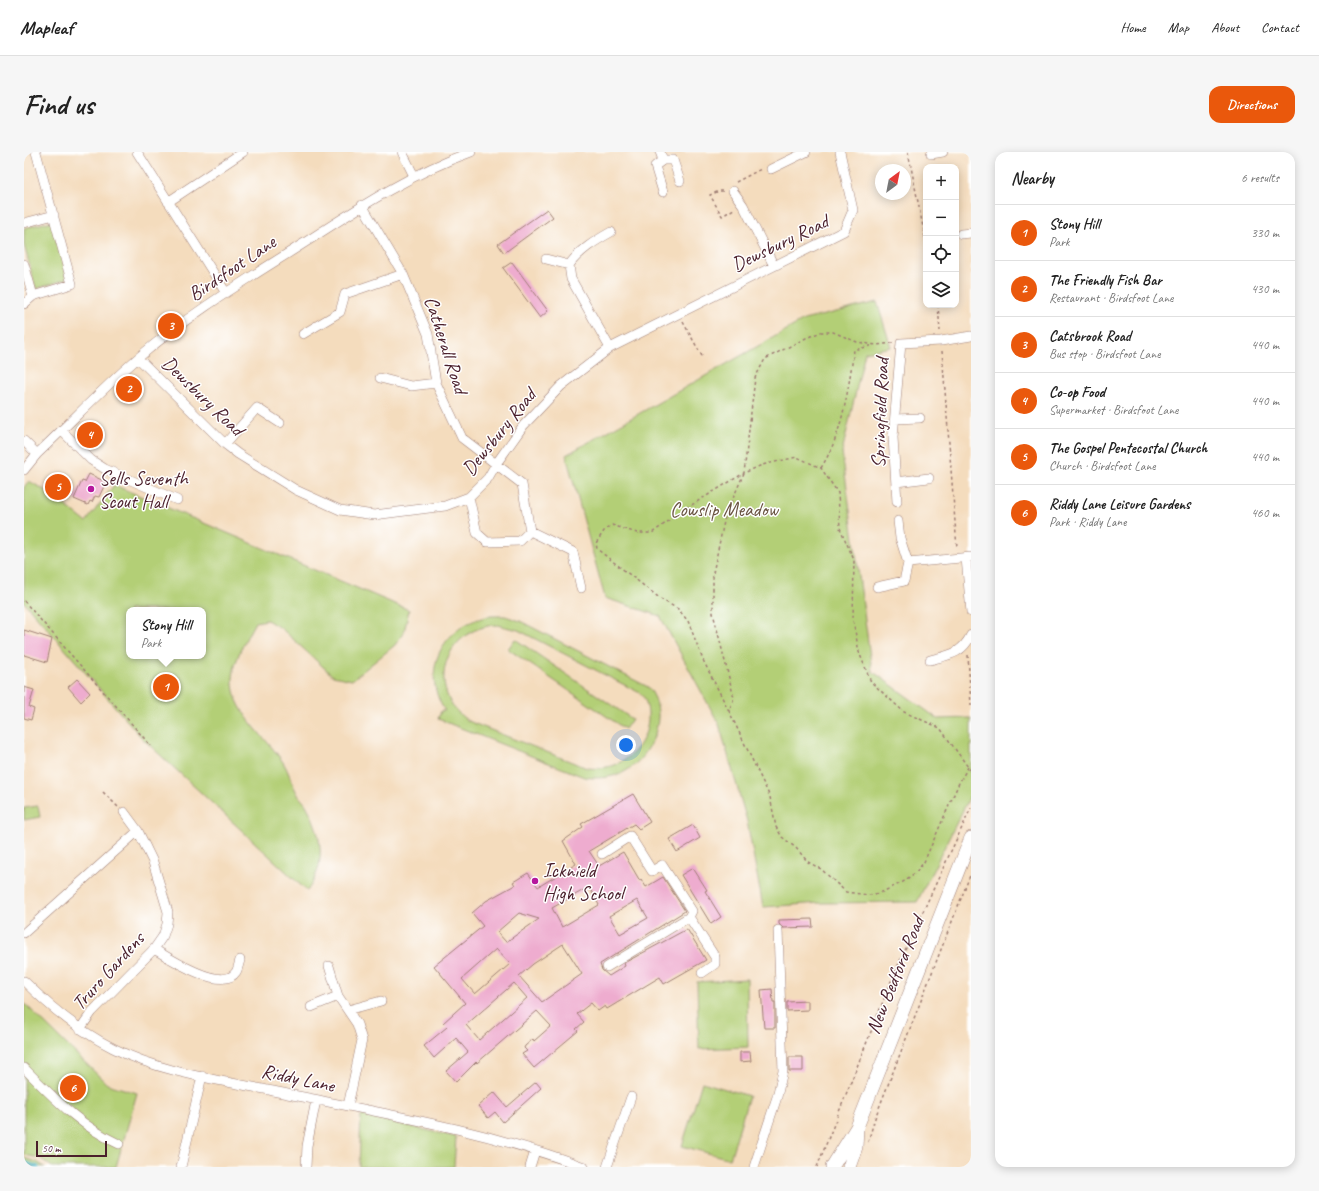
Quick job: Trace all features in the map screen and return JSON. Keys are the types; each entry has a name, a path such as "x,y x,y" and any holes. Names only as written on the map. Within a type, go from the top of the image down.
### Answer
{"highway":[{"name":"New Bedford Road","path":"832,1167 857,1127 971,838"},
{"name":"New Bedford Road","path":"849,1167 856,1146 857,1127"}],"street":[{"path":"24,304 33,296 72,284 36,152"},
{"path":"137,152 226,293"},
{"path":"168,202 243,152"},
{"path":"402,152 414,176"},
{"name":"Birdsfoot Lane","path":"24,470 37,454 138,358 173,330 226,293 362,205 414,176 443,162 471,152"},
{"path":"771,169 806,152"},
{"name":"Dewsbury Road","path":"138,358 226,444 238,454 296,490 340,510 374,515 445,506 469,497 488,478 523,426 561,386 610,348 844,231 853,210 840,152"},
{"path":"931,154 943,152"},
{"path":"663,192 655,166 662,156 673,160 680,181"},
{"path":"733,191 743,205 774,266"},
{"name":"Catherall Road","path":"362,205 403,274 428,334 436,383 462,438 522,484 530,531"},
{"path":"24,223 54,215"},
{"path":"610,348 571,279 569,265 575,257 590,244 611,232"},
{"path":"961,234 971,233"},
{"path":"546,260 569,265"},
{"path":"24,264 33,296"},
{"path":"303,334 340,312 345,294 403,274"},
{"name":"Springfield Road","path":"897,502 893,437 901,343 941,341 971,336"},
{"path":"380,378 411,386 436,383"},
{"path":"226,444 257,408 280,423"},
{"path":"895,418 920,418"},
{"path":"62,431 91,460 105,469 177,500"},
{"path":"24,441 37,454"},
{"name":"Springfield Road","path":"896,482 929,478"},
{"path":"469,497 477,533 488,542 520,541 530,531 573,552 581,588"},
{"path":"877,587 904,581 908,563 900,538 898,521"},
{"path":"908,563 968,558 971,612"},
{"path":"930,660 957,653 969,639"},
{"name":"Truro Gardens","path":"80,1029 92,1012 154,949 163,936 168,912 153,862 138,831 124,812"},
{"path":"24,933 138,831"},
{"path":"602,854 630,836 652,871 662,865 692,911 689,917 607,967"},
{"path":"689,917 715,957 715,964 702,973"},
{"path":"754,1167 777,1097 783,1071 778,930"},
{"path":"154,949 190,970 222,978 230,977 236,972 240,960"},
{"path":"328,966 338,996 357,1024 362,1040 348,1106"},
{"name":"Riddy Lane","path":"24,981 56,1012 80,1029 114,1049 158,1065 202,1076 467,1132 535,1151 584,1167"},
{"path":"311,1007 338,996"},
{"path":"348,1010 381,1001"},
{"path":"24,1068 62,1106 82,1123 95,1132 119,1144"},
{"path":"181,1167 202,1076"},
{"path":"607,1167 631,1097"},
{"path":"306,1167 307,1146 316,1100"},
{"path":"530,1167 535,1151"}],"path":[{"path":"908,152 925,236"},
{"path":"938,308 957,551 968,558"},
{"path":"679,313 703,358"},
{"path":"729,711 734,698 713,613 713,573 725,517 744,473 755,378 765,359 821,332 833,332 857,342 876,345"},
{"path":"821,468 832,451 840,421 854,350 876,345 901,343"},
{"path":"968,767 959,783 924,862 916,872 903,882 880,893 868,895 846,892 821,869 808,862 796,848 782,837 776,827 770,797 703,660 688,621 678,609 662,600 597,549 596,543 604,531 612,525 637,533 652,533 685,509 744,473 762,465 797,457 821,468 838,493 840,528 854,560 853,620 859,652 871,682 904,712 940,728 968,767 971,772"},
{"path":"24,601 151,746"},
{"path":"969,639 971,704"},
{"path":"103,792 124,812"},
{"path":"817,1167 894,974 971,808"},
{"path":"867,1146 875,1118 971,873"},
{"path":"24,1165 30,1167"}],"green space":[{"path":"52,221 67,279 36,289 24,245 24,228"},
{"name":"Cowslip Meadow","path":"877,302 891,347 865,352 842,452 872,671 938,719 971,718 971,794 917,902 821,903 763,907 747,821 719,724 660,616 605,598 566,455 804,320"},
{"path":"29,481 48,492 86,522 114,485 409,610 404,632 395,645 352,680 333,676 282,629 267,620 255,622 238,656 233,678 237,701 250,721 283,762 298,795 310,812 319,838 319,864 315,877 307,891 143,739 24,602 24,487"},
{"path":"492,616 505,616 520,621 648,687 655,698 658,710 658,722 650,746 642,757 624,772 614,776 604,778 584,777 438,719 441,711 445,711 437,695 434,679 436,664 441,650 449,638 461,627 475,620","holes":["497,625 518,630 642,695 645,700 648,713 647,726 644,737 631,755 621,762 611,766 587,768 468,721 454,708 447,693 444,678 446,662 453,649 464,637 479,629"]},
{"path":"515,639 632,719 625,729 508,649"},
{"path":"38,806 40,817 24,820 24,808"},
{"path":"747,979 748,1047 699,1049 697,982"},
{"path":"24,1003 107,1084 137,1093 116,1167 52,1167 40,1158 24,1155"},
{"path":"702,1082 749,1096 730,1159 682,1146"},
{"path":"361,1115 456,1137 454,1167 359,1167"},
{"path":"24,1158 37,1162 45,1167 24,1167"}],"building":[{"path":"547,209 553,217 504,253 498,244"},
{"path":"512,262 548,311 540,318 503,268"},
{"name":"Sells Seventh Scout Hall","path":"89,474 106,482 99,497 95,496 92,502 90,501 88,505 74,499 82,481 85,482"},
{"path":"24,630 52,639 47,662 24,655"},
{"path":"77,679 90,693 81,702 68,687"},
{"path":"24,687 34,690 29,707 34,709 31,720 24,718"},
{"path":"633,794 650,822 639,829 634,824 589,851 599,866 623,852 640,881 641,879 646,887 663,877 685,911 600,964 602,970 609,976 625,966 624,963 687,929 706,960 664,984 660,977 607,1009 605,1006 598,1011 591,1003 577,1014 584,1022 576,1029 578,1031 534,1068 522,1054 527,1051 524,1048 533,1039 534,1041 551,1026 537,1011 477,1063 476,1062 456,1082 446,1071 468,1052 456,1038 434,1058 424,1046 447,1027 443,1023 465,1003 434,966 483,926 472,913 486,901 515,885 513,882 528,873 538,887 576,864 563,841 583,827 581,824","holes":["589,887 599,905 562,927 552,908","637,900 648,918 620,934 609,916","519,913 539,919 506,942 497,932","563,944 582,974 542,1002 519,976 533,964","496,949 510,964 475,994 462,979","514,983 527,998 479,1040 466,1025"]},
{"path":"693,825 700,838 677,852 669,839"},
{"path":"693,868 707,890 705,891 721,917 711,924 681,875"},
{"path":"812,919 813,927 783,928 779,924 779,920"},
{"path":"772,989 773,1002 775,1002 775,1028 764,1028 761,990"},
{"path":"808,1001 808,1010 787,1011 787,1002"},
{"path":"740,1052 750,1052 751,1061 740,1062"},
{"path":"789,1057 803,1057 803,1071 789,1071"},
{"path":"536,1082 541,1088 503,1122 495,1112 488,1118 478,1106 494,1092 507,1107"}],"waterway":[{"path":"24,1162 38,1167"}],"place":[{"name":"Catsbrook Road","path":"171,326"},
{"name":"The Friendly Fish Bar","path":"129,389"},
{"name":"Co-op Food","path":"90,435"},
{"name":"The Gospel Pentecostal Church","path":"58,487"},
{"name":"Sells Seventh Scout Hall","path":"91,489"},
{"name":"Stony Hill","path":"166,687"},
{"name":"Icknield High School","path":"535,881"},
{"name":"Riddy Lane Leisure Gardens","path":"73,1088"}]}
